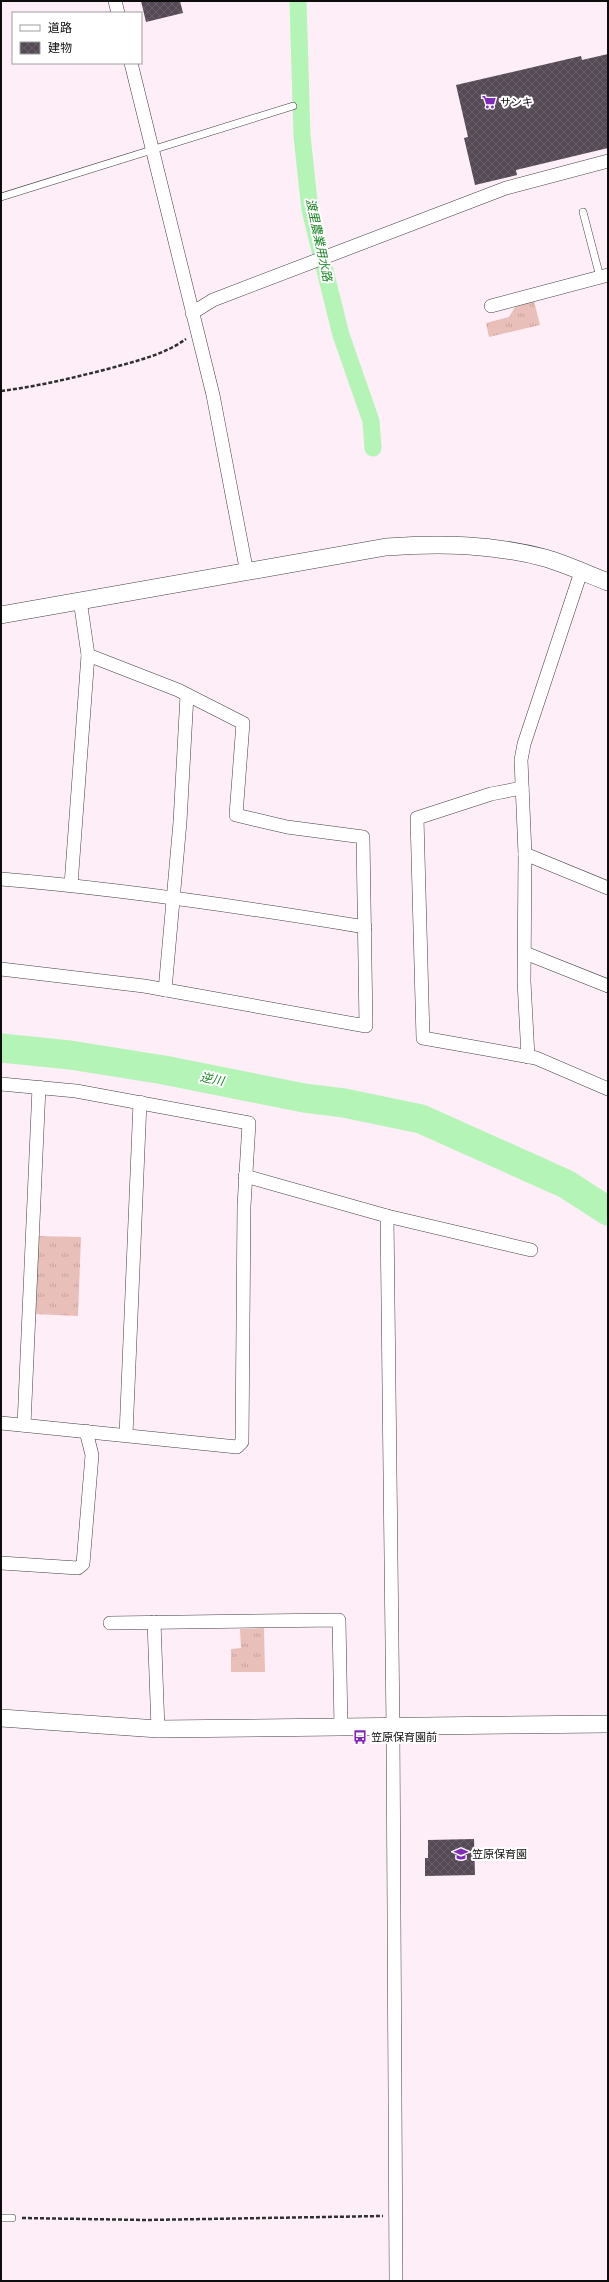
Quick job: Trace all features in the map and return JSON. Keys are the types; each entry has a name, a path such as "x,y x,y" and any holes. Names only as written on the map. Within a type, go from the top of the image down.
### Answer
{"street":[{"path":"115,1 118,12"},
{"path":"131,64 213,395 247,572"},
{"path":"192,312 213,300 506,188 608,161"},
{"path":"491,306 604,276"},
{"path":"1,615 386,547 422,544 462,544 507,549 546,559 608,582"},
{"path":"528,1057 525,953 525,854 521,760 524,744 581,572"},
{"path":"71,885 88,655 80,600"},
{"path":"1,970 165,990 366,1026 363,837 287,827 236,815 243,723 187,695 88,655"},
{"path":"165,990 174,898 187,695"},
{"path":"522,788 491,794 417,818 423,1038 528,1057 608,1089"},
{"path":"525,854 608,888"},
{"path":"1,879 71,885 174,898 364,927"},
{"path":"525,953 608,986"},
{"path":"1,1084 38,1087 140,1102 249,1123 246,1176 242,1442 237,1447 1,1423"},
{"path":"24,1425 38,1087"},
{"path":"126,1435 140,1102"},
{"path":"246,1176 387,1216 531,1250"},
{"path":"387,1216 393,1728 396,2281"},
{"path":"1,1563 78,1568 83,1564 92,1455 86,1431"},
{"path":"110,1623 339,1620 341,1728"},
{"path":"154,1622 158,1729"},
{"path":"1,1718 158,1729 393,1728 608,1724"}],"lane":[{"path":"1,197 293,106"},
{"path":"583,212 604,276"},
{"path":"1,2218 12,2218"}],"path":[{"path":"1,391 64,381 142,359 173,348 196,331"},
{"path":"12,2218 146,2220 396,2216"}],"green space":[{"path":"534,301 540,325 489,337 486,323 509,317 515,307"},
{"path":"37,1236 81,1237 78,1316 34,1314"},
{"path":"264,1628 265,1672 231,1672 231,1649 241,1648 240,1629"}],"building":[{"path":"141,1 180,1 183,13 146,22"},
{"path":"608,54 608,148 516,170 517,175 475,185 464,138 468,137 456,85 581,56 582,60"},
{"path":"474,1839 475,1875 425,1876 425,1858 428,1858 428,1840"}],"waterway":[{"name":"渡里農業用水路","path":"298,1 302,136 310,210 341,335 371,421 373,448"},
{"name":"逆川","path":"1,1048 70,1055 164,1070 304,1098 344,1103 421,1119 566,1184 608,1211"}],"place":[{"name":"サンキ","path":"489,102"},
{"name":"笠原保育園前","path":"360,1737"},
{"name":"笠原保育園","path":"461,1854"}]}
